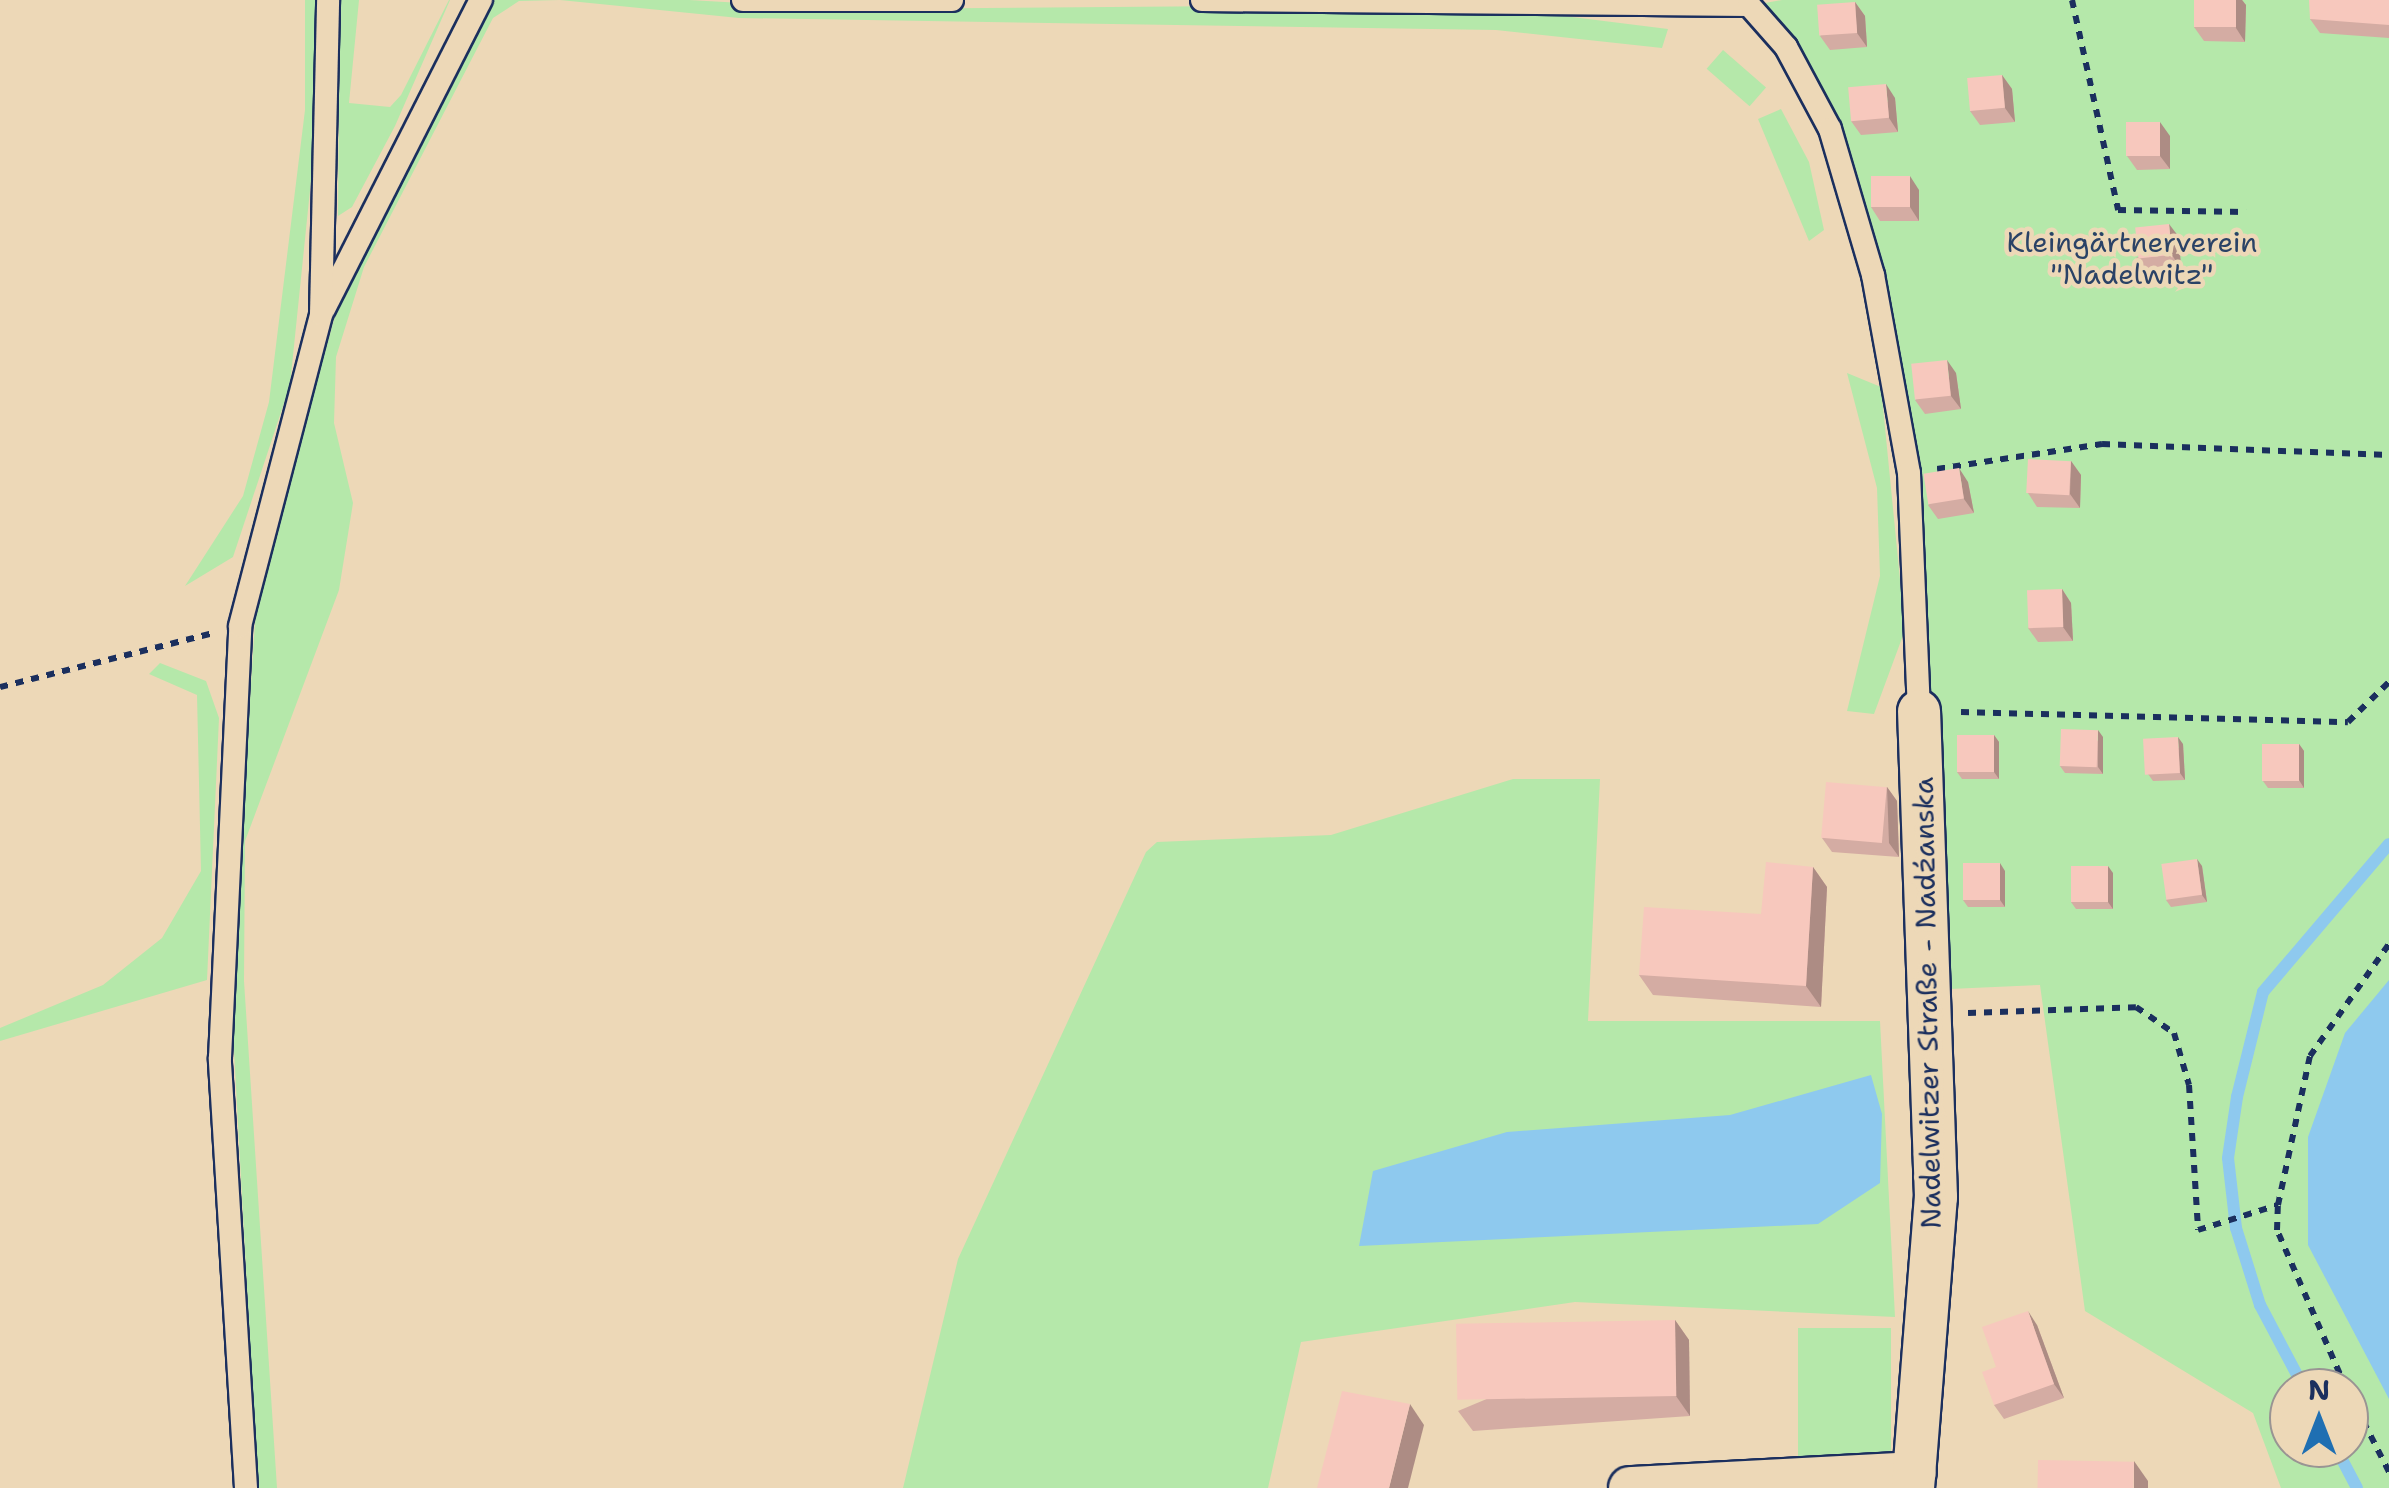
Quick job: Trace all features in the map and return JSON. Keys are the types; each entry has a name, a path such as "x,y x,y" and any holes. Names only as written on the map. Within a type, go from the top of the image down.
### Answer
{"street":[{"name":"Nadelwitzer Straße - Nadźanska","path":"1630,1488 1914,1480 1936,1197 1919,712"}],"lane":[{"path":"321,314 328,0"},
{"path":"246,1488 220,1058 240,626 321,314 481,0"},
{"path":"743,0 952,0"},
{"path":"1202,0 1749,6 1786,47 1830,129 1873,276 1908,474 1919,712"}],"path":[{"path":"2072,0 2118,210 2246,212"},
{"path":"1908,474 2102,444 2389,455"},
{"path":"0,687 240,626"},
{"path":"1919,712 2348,722 2389,682"},
{"path":"2338,1368 2277,1230 2278,1205 2310,1056 2389,944"},
{"path":"1928,1014 2136,1007 2174,1033 2189,1086 2190,1205 2198,1230 2278,1205"},
{"path":"2369,1432 2389,1472"}],"green space":[{"path":"305,0 321,0 320,93 290,385 233,557 185,586 243,496 269,402 305,110"},
{"path":"340,0 359,0 349,103 390,107 401,95 450,0 395,126 352,207 338,216"},
{"path":"490,0 560,0 519,1 493,18 364,267 336,357 334,423 353,503 339,590 245,841 244,981 277,1488 258,1488 231,996 257,591 343,288"},
{"path":"560,0 689,0 850,9 1237,6 1548,14 1668,29 1662,48 1496,30 739,18"},
{"name":"Kleingärtnerverein \"Nadelwitz\"","path":"1782,0 2389,0 2389,1488 2281,1488 2274,1468 2369,1468 2369,1368 2269,1368 2269,1456 2253,1413 2085,1311 2040,985 1927,990 1909,473 1830,129 1749,6"},
{"path":"1723,50 1766,87 1750,106 1707,69"},
{"path":"1781,109 1809,162 1824,230 1809,241 1758,119"},
{"path":"1847,373 1881,387 1905,630 1874,714 1847,711 1880,576 1877,488"},
{"path":"160,663 206,681 219,718 207,980 0,1041 0,1028 103,985 162,938 201,871 197,695 149,674"},
{"path":"1513,779 1600,779 1588,1021 1880,1021 1895,1317 1575,1302 1301,1342 1268,1488 903,1488 958,1259 1146,852 1157,842 1331,835"},
{"path":"1798,1328 1891,1328 1891,1470 1798,1470"}],"water":[{"path":"2389,980 2389,1399 2308,1245 2308,1137 2345,1033"},
{"path":"1871,1075 1882,1114 1880,1183 1818,1224 1359,1246 1373,1171 1507,1132 1730,1115"}],"building":[{"path":"2194,0 2236,0 2236,27 2194,27"},
{"path":"2309,0 2389,0 2389,25 2310,19"},
{"path":"1855,2 1857,33 1819,36 1817,5"},
{"path":"2002,75 2005,108 1970,111 1967,78"},
{"path":"1886,84 1889,118 1851,121 1848,87"},
{"path":"2126,122 2160,122 2160,156 2126,156"},
{"path":"1871,176 1910,176 1910,207 1871,207"},
{"path":"2169,224 2172,255 2138,258 2135,228"},
{"path":"1947,360 1951,396 1915,400 1911,364"},
{"path":"2028,459 2071,461 2069,495 2026,493"},
{"path":"1959,468 1964,499 1928,504 1923,474"},
{"path":"2062,589 2063,627 2028,628 2027,590"},
{"path":"2061,729 2098,730 2097,767 2060,766"},
{"path":"1957,735 1994,735 1994,772 1957,772"},
{"path":"2178,737 2180,773 2145,775 2143,739"},
{"path":"2262,744 2299,744 2299,781 2262,781"},
{"path":"1826,782 1887,787 1882,843 1821,838"},
{"path":"2197,859 2202,895 2166,900 2161,864"},
{"path":"1766,862 1813,867 1806,986 1639,975 1644,907 1761,914"},
{"path":"1963,863 2000,863 2000,900 1963,900"},
{"path":"2071,866 2108,866 2108,902 2071,902"},
{"path":"2028,1311 2054,1384 1994,1405 1982,1372 1996,1367 1982,1327"},
{"path":"1675,1320 1676,1396 1457,1400 1456,1324"},
{"path":"1342,1391 1410,1404 1389,1488 1317,1488"},
{"path":"2038,1460 2134,1462 2134,1488 2038,1488"}],"waterway":[{"path":"2293,1368 2260,1305 2236,1228 2228,1158 2237,1097 2263,992 2389,844"},
{"path":"2346,1468 2357,1488"}]}
